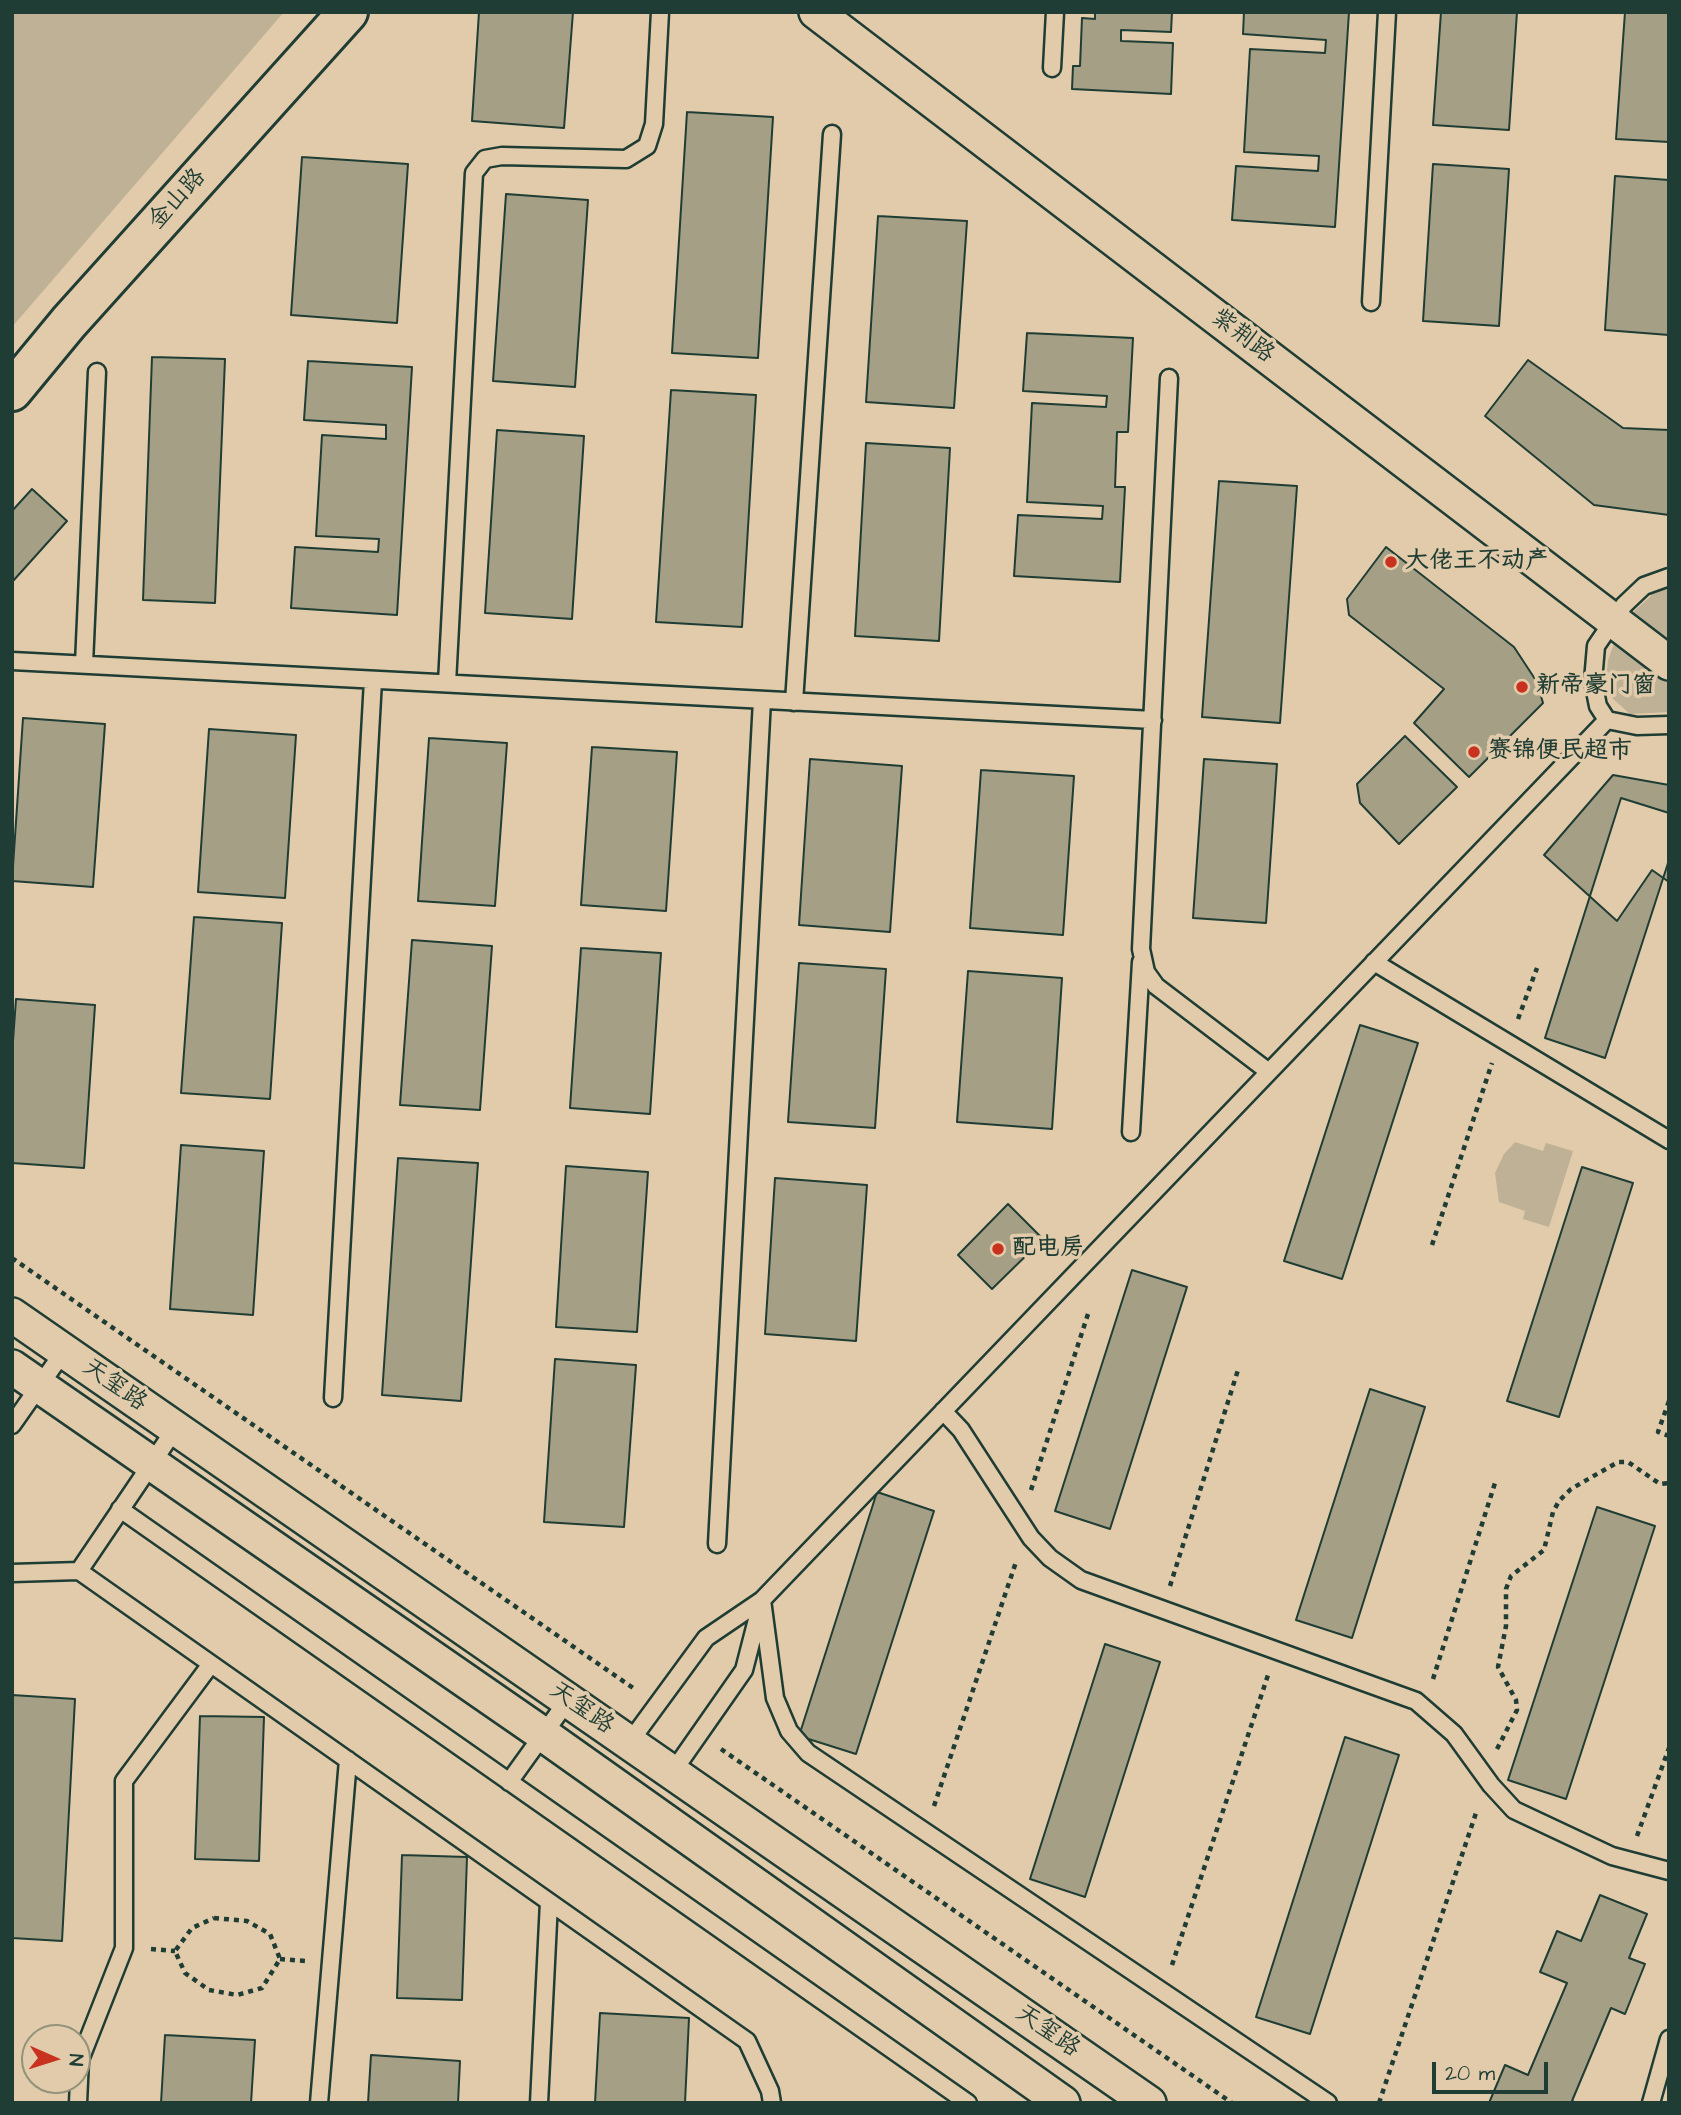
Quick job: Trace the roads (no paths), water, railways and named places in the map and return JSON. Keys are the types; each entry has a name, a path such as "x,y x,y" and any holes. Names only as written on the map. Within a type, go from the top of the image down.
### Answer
{"street":[{"name":"金山路","path":"12,391 69,322 348,12"},
{"name":"紫荆路","path":"816,12 1669,663"},
{"name":"天玺路","path":"12,1315 1149,2103"},
{"name":"天玺路","path":"12,1367 544,1735 1063,2103"}],"lane":[{"path":"447,684 474,173 485,159 502,156 626,159 647,146 654,124 660,12"},
{"path":"1052,68 1055,12"},
{"path":"1371,302 1387,12"},
{"path":"794,702 832,134"},
{"path":"84,664 97,372"},
{"path":"1131,1132 1169,378"},
{"path":"1606,720 1595,695 1594,665 1597,646 1613,620 1644,586 1669,577"},
{"path":"12,661 1153,720"},
{"path":"333,1398 373,680"},
{"path":"717,1544 762,700"},
{"path":"1606,720 1637,726 1669,725"},
{"path":"629,1743 706,1638 762,1600 1606,720"},
{"path":"1141,949 1146,972 1156,986 1269,1072"},
{"path":"1374,962 1669,1140"},
{"path":"12,1425 64,1351"},
{"path":"943,1412 961,1430 1031,1538 1049,1558 1082,1580 1416,1701 1454,1734 1485,1777 1514,1810 1628,1861 1669,1871"},
{"path":"79,1571 175,1429"},
{"path":"120,1509 968,2103"},
{"path":"12,1573 79,1571 747,2041 770,2091 772,2103"},
{"path":"672,1773 744,1670 762,1600"},
{"path":"762,1600 775,1698 789,1731 808,1753 1328,2103"},
{"path":"78,2103 80,2060 124,1948 124,1781 211,1664"},
{"path":"509,1782 568,1700"},
{"path":"319,2103 348,1760"},
{"path":"539,2103 549,1902"},
{"path":"1651,2103 1669,2039"}],"place":[{"name":"大佬王不动产","path":"1391,562"},
{"name":"新帝豪门窗","path":"1522,687"},
{"name":"赛锦便民超市","path":"1474,752"},
{"name":"配电房","path":"998,1249"}]}
